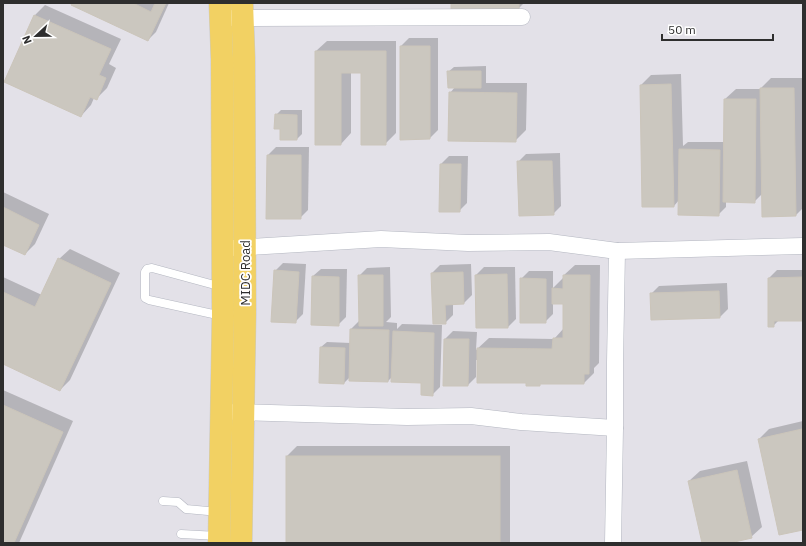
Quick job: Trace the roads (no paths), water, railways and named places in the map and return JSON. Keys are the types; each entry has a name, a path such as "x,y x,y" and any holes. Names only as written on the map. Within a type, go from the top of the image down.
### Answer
{"main road":[{"name":"MIDC Road","path":"219,540 223,316 222,66 220,10"},
{"name":"MIDC Road","path":"241,543 245,312 244,58 242,10"}],"street":[{"path":"220,10 522,18"},
{"path":"223,249 381,239 468,243 549,242 618,251 803,246"},
{"path":"613,543 618,251"},
{"path":"221,412 407,417 471,416 521,422 616,428"}],"lane":[{"path":"223,287 152,268 147,269 145,272 145,298 223,316"},
{"path":"163,500 178,502 186,509 220,512"},
{"path":"181,534 219,540"}]}
